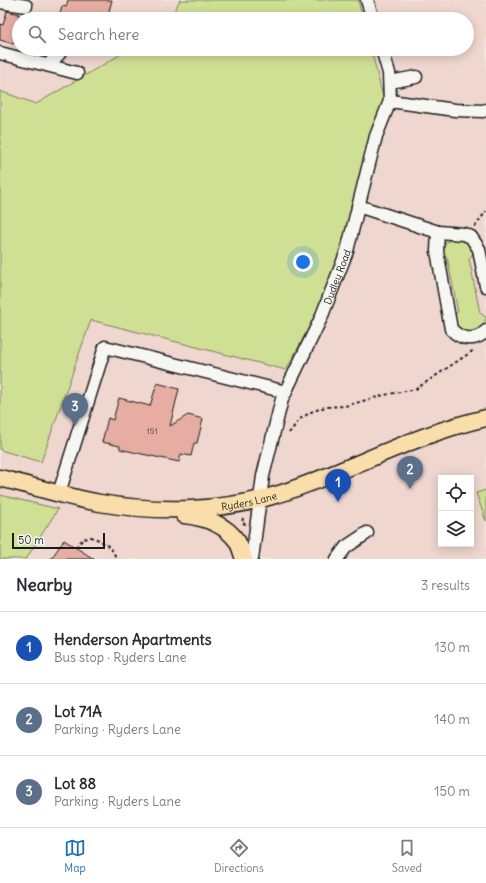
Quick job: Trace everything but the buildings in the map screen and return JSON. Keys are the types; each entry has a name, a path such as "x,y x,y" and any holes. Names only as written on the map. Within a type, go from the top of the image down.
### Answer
{"main road":[{"name":"Ryders Lane","path":"0,478 99,503 141,508 209,508 259,500 287,492 414,440 466,422 486,418"},
{"path":"141,508 208,520 222,527 237,541 244,559"}],"street":[{"path":"367,0 371,12"},
{"path":"0,2 20,4"},
{"path":"0,53 77,73"},
{"path":"48,65 57,56"},
{"name":"Dudley Road","path":"252,559 259,500 268,450 286,392 321,318 347,251 376,136 390,101 389,73 384,56"},
{"path":"390,82 416,77"},
{"path":"390,101 456,110 486,110"},
{"path":"358,206 438,232 464,234 476,242 486,286"},
{"path":"438,232 437,251 451,329 459,336 469,339 479,337 486,331"},
{"path":"59,493 105,347 286,392"},
{"path":"337,559 346,547 367,533"}],"path":[{"path":"475,228 486,211"},
{"path":"289,433 300,419 318,409 325,407 345,406 384,395 416,389 478,348"},
{"path":"243,518 242,523 246,524"},
{"path":"76,547 83,540 91,537 108,546 114,553 116,559"}],"shaded area":[{"path":"0,0 486,0 486,559 0,559"}],"green space":[{"path":"180,0 358,0 361,12 174,12"},
{"path":"118,56 373,56 386,109 349,254 286,370 91,320 41,462 0,450 0,91 36,104"},
{"path":"457,238 466,240 473,251 472,256 469,258 480,313 486,317 485,322 479,329 471,332 462,330 456,323 454,315 458,312 447,257 443,255 443,247 446,242"},
{"path":"486,490 486,521 476,493"},
{"path":"0,495 58,509 26,559 0,559"}],"place":[{"name":"Lot 88","path":"75,426"},
{"name":"Lot 71A","path":"410,489"},
{"name":"Henderson Apartments","path":"338,502"}]}
